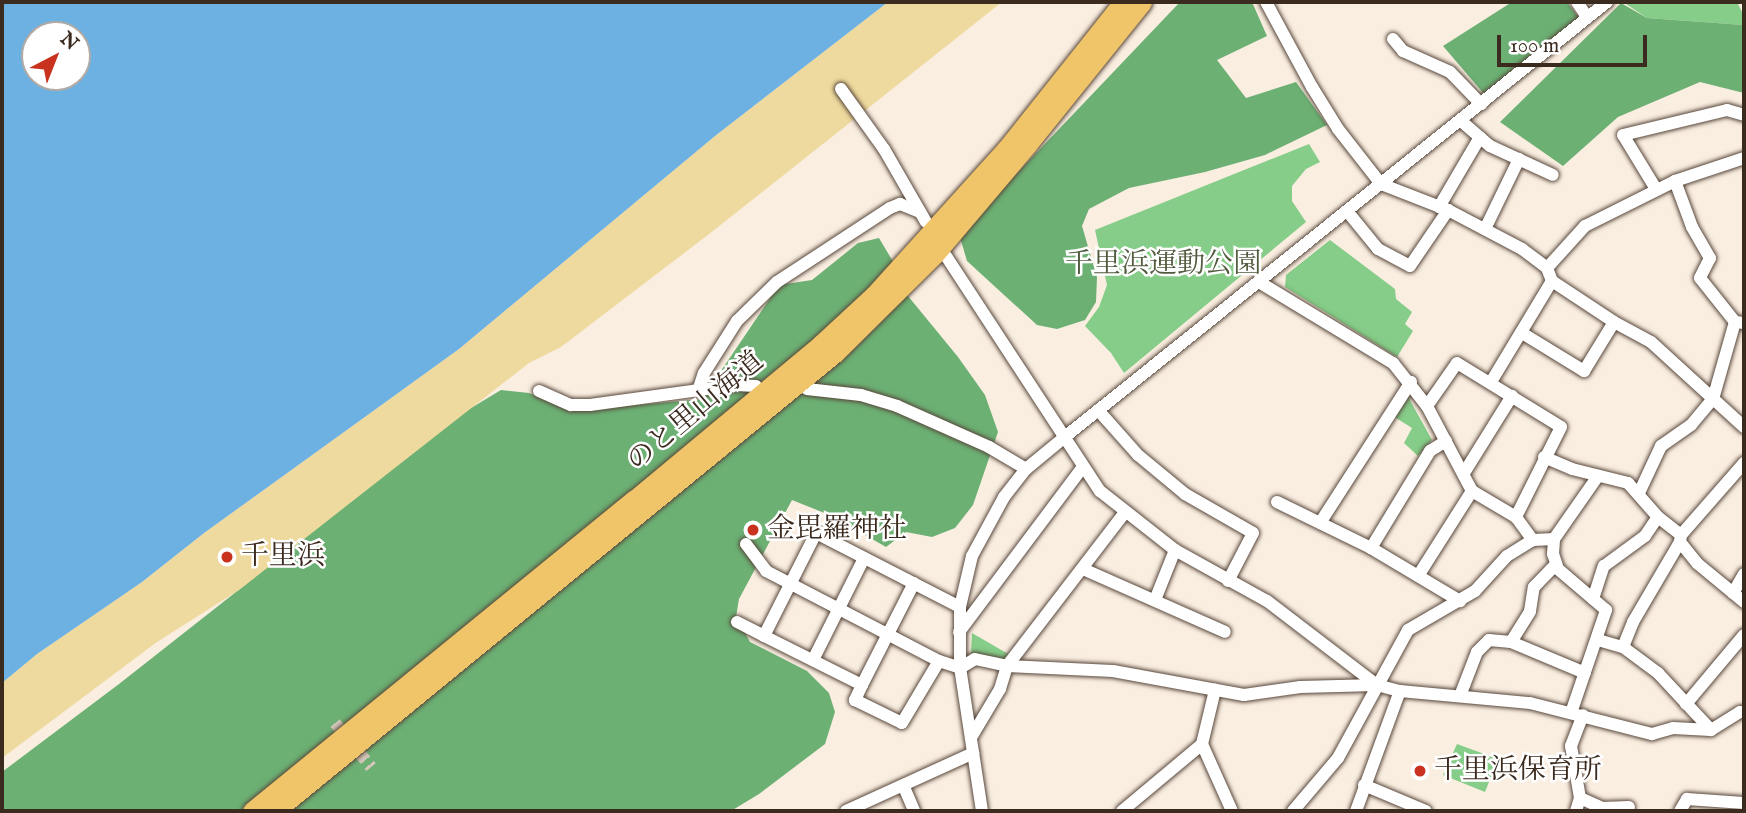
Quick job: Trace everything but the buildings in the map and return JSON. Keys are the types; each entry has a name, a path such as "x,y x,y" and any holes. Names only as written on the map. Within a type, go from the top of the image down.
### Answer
{"highway":[{"name":"のと里山海道","path":"252,811 634,500 821,344 874,295 1007,148 1122,2"},
{"name":"のと里山海道","path":"275,811 835,353 934,255 1028,144 1142,2"}],"street":[{"path":"1266,2 1338,129 1381,184 1444,209 1522,249 1547,268 1552,281 1614,322 1651,342 1744,427"},
{"path":"1577,2 1587,17"},
{"path":"982,811 960,668 960,607 972,556 988,522 1026,469 1607,2"},
{"path":"1394,39 1403,51 1450,72 1481,104"},
{"path":"698,391 704,373 737,321 777,282 890,208 900,204 923,217 884,149 841,89"},
{"path":"1656,189 1623,135 1727,110 1744,115"},
{"path":"1460,120 1490,146 1553,175"},
{"path":"1348,211 1378,248 1410,266 1444,209 1480,137"},
{"path":"1547,268 1585,226 1656,189 1744,158"},
{"path":"1485,229 1519,159"},
{"path":"1639,493 1661,446 1691,425 1713,399 1740,322 1700,278 1710,258 1692,227 1675,181"},
{"path":"946,257 1100,491 1175,550 1267,601 1377,685"},
{"path":"1490,382 1552,281"},
{"path":"1259,282 1393,363 1411,382 1427,406 1472,491 1516,517 1533,540"},
{"path":"1522,333 1584,371 1614,322"},
{"path":"1427,406 1457,363 1561,427 1516,517"},
{"path":"1320,523 1411,382"},
{"path":"539,391 571,405 590,405 736,385 756,386"},
{"path":"807,389 861,395 897,406 989,447 1026,469"},
{"path":"1464,473 1512,396"},
{"path":"1098,411 1138,456 1185,494 1253,533 1228,581"},
{"path":"1371,548 1430,451 1446,441"},
{"path":"1544,457 1598,476 1628,483 1680,539 1698,564 1744,602"},
{"path":"1623,646 1633,622 1680,539 1744,463"},
{"path":"959,632 1083,467"},
{"path":"1576,811 1580,798 1571,746 1585,673 1606,610 1558,569 1554,539 1598,476"},
{"path":"1418,576 1472,491"},
{"path":"1277,502 1371,548 1460,601"},
{"path":"972,736 990,709 1007,666 1125,512"},
{"path":"1593,599 1604,566 1645,536 1658,517"},
{"path":"764,635 816,533 960,607"},
{"path":"1293,811 1338,758 1408,630 1475,591 1507,556 1533,540 1554,539"},
{"path":"746,544 766,572 939,661 960,668 975,659 1007,666 1113,671 1244,695 1300,687 1377,685 1400,691 1521,701 1652,734 1673,728 1711,730 1744,712"},
{"path":"1155,600 1175,550"},
{"path":"813,660 864,558"},
{"path":"1511,642 1530,611 1534,586 1556,564"},
{"path":"1083,569 1225,632"},
{"path":"1733,593 1744,574"},
{"path":"914,583 855,700 902,723 939,661"},
{"path":"737,622 862,685"},
{"path":"1686,704 1744,635"},
{"path":"1460,696 1477,653 1489,640 1499,638 1585,673"},
{"path":"1598,640 1623,646 1658,673 1711,730"},
{"path":"1122,811 1202,744 1215,690"},
{"path":"1356,811 1400,691"},
{"path":"1202,744 1232,811"},
{"path":"846,811 904,787 973,753"},
{"path":"1364,785 1426,811"},
{"path":"904,787 914,811"},
{"path":"1580,798 1602,808 1629,807"},
{"path":"1679,811 1687,799 1744,803"}],"green space":[{"path":"1180,2 1252,2 1267,36 1217,60 1246,98 1296,82 1327,125 1265,155 1205,172 1129,188 1089,209 1082,226 1097,277 1096,302 1085,320 1057,329 1037,325 967,261 959,234"},
{"path":"1512,2 1567,2 1579,18 1484,94 1443,46"},
{"path":"1623,2 1737,2 1744,16 1744,25 1647,18"},
{"path":"1621,3 1647,18 1744,25 1744,93 1700,82 1618,117 1563,166 1500,122"},
{"name":"千里浜運動公園","path":"1309,144 1320,162 1306,169 1292,186 1292,201 1306,222 1124,373 1111,353 1085,326 1099,307 1107,285 1095,230"},
{"path":"879,238 901,275 908,296 985,395 998,432 973,505 955,528 932,537 906,532 886,547 832,516 792,500 739,599 736,617 750,642 807,671 829,693 835,712 825,744 759,794 731,811 2,811 2,772 119,684 466,411 501,390 529,393 573,411 702,399 779,285 812,280 858,243"},
{"path":"1330,240 1395,289 1396,299 1412,312 1405,324 1413,331 1397,357 1285,287 1286,275"},
{"path":"1407,395 1432,440 1418,456 1404,443 1412,428 1393,416"},
{"path":"972,633 1010,655 1007,661 971,653"},
{"path":"1457,744 1498,759 1485,792 1443,775"}],"sand":[{"path":"888,2 1002,2 713,231 561,347 529,363 239,590 157,642 2,758 2,683 37,654 142,582 204,533 459,349 715,136"}],"water":[{"path":"2,2 888,2 715,136 459,349 204,533 142,582 37,654 2,683"}],"tunnel":[{"path":"335,723 371,767"}],"place":[{"name":"金毘羅神社","path":"753,530"},
{"name":"千里浜","path":"227,557"},
{"name":"千里浜保育所","path":"1420,771"}]}
